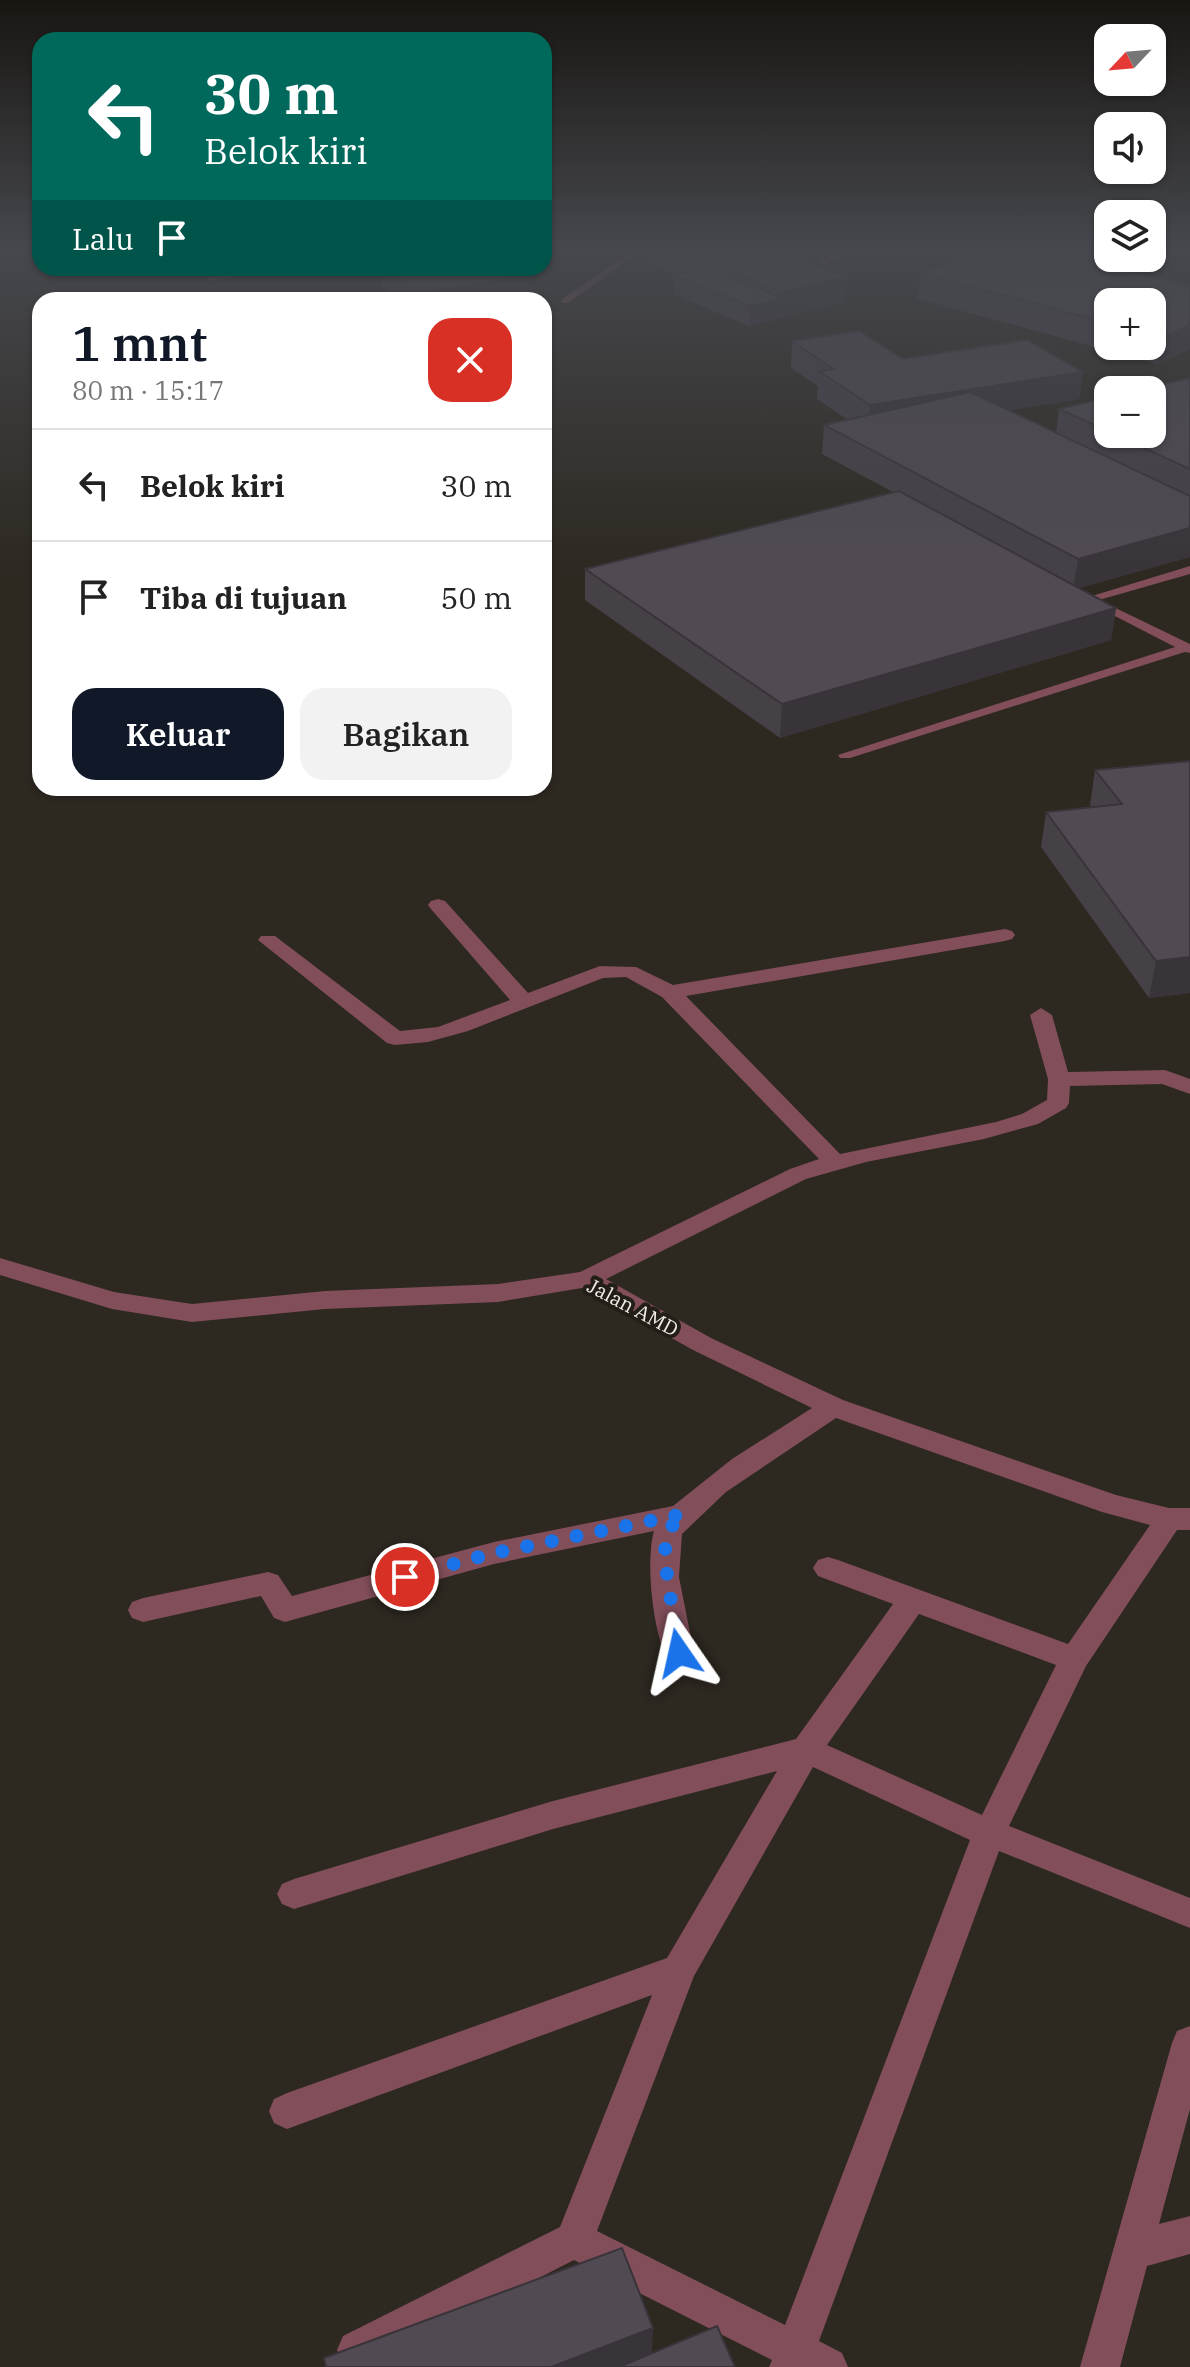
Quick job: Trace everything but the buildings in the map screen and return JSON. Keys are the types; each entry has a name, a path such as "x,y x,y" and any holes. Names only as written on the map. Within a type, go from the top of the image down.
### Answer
{"street":[{"path":"438,905 524,1002"},
{"path":"670,992 1005,935"},
{"path":"268,940 395,1038 414,1040 612,970 629,971 670,992 834,1161"},
{"path":"586,1279 798,1174 834,1161 998,1129 1038,1118 1058,1103 1059,1079 1041,1015"},
{"path":"1059,1079 1165,1077 1190,1087"},
{"name":"Jalan AMD","path":"0,1266 112,1300 192,1313 325,1300 498,1293 586,1279 702,1344 833,1407 1112,1505 1180,1519"},
{"path":"679,1653 664,1555 669,1529 698,1499 833,1407"},
{"path":"143,1610 268,1583 285,1610 494,1553 684,1514"},
{"path":"574,2240 804,2361 989,1833 1074,1659 1180,1519"},
{"path":"828,1568 1074,1659"},
{"path":"327,2365 574,2240 679,1969 806,1750 912,1601"},
{"path":"294,1894 553,1815 806,1750 989,1833 1190,1913"},
{"path":"287,2111 679,1969"},
{"path":"1100,2367 1190,2043"},
{"path":"1134,2250 1190,2235"}],"lane":[{"path":"1189,648 1083,596 1190,570"},
{"path":"845,755 1189,648"}],"route":[{"path":"405,1577 494,1553 684,1514 669,1529 664,1555 679,1653"}]}
